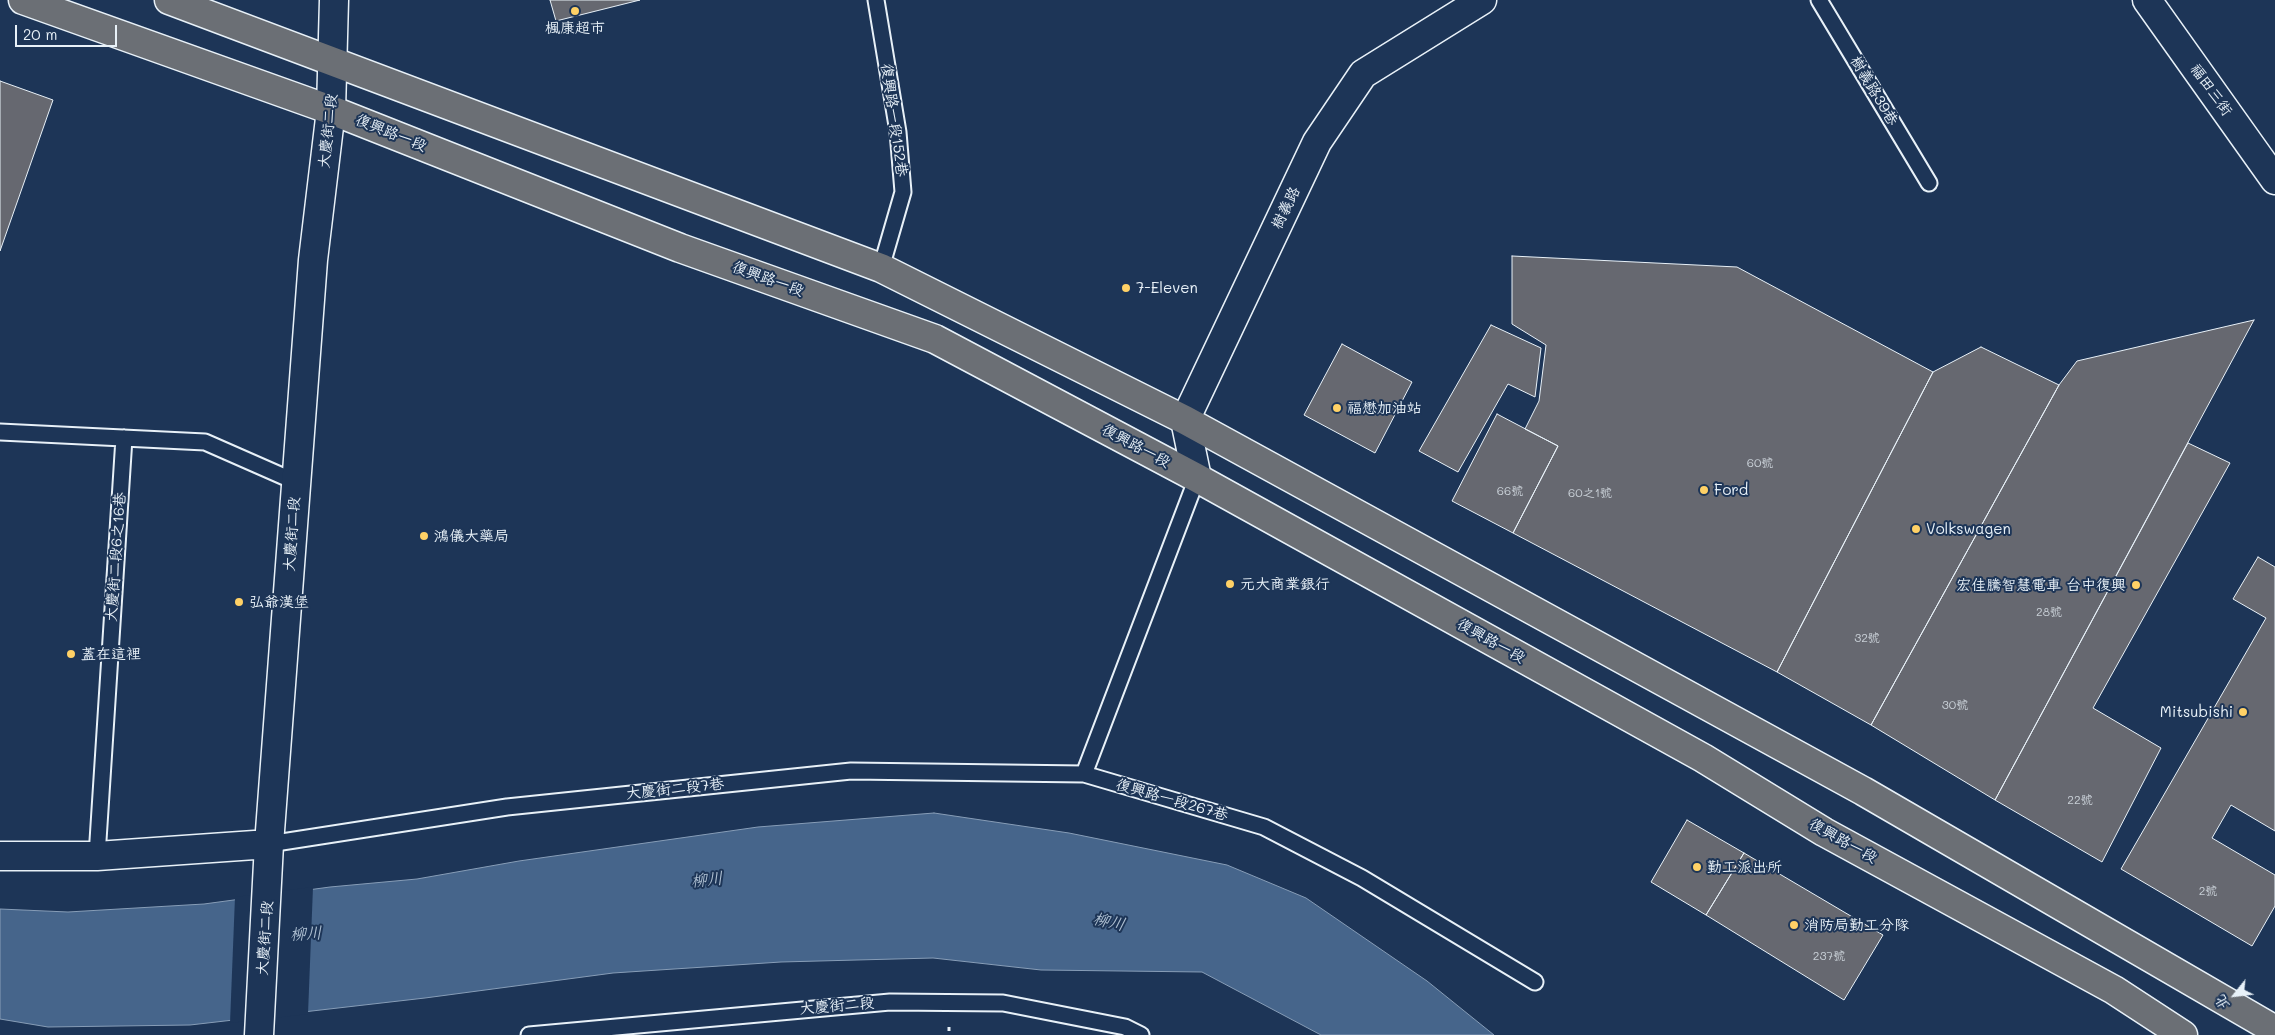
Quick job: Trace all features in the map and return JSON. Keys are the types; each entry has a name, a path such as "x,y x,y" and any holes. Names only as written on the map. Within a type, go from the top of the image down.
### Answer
{"main road":[{"name":"復興路一段","path":"23,0 331,110 680,248 934,339 1197,478 1703,758 1824,832 2114,990 2183,1035"},
{"path":"169,0 334,64 881,268 1185,420 1862,791 2275,1031"}],"street":[{"name":"大慶街二段","path":"259,1033 270,853 313,260 331,110 334,64 334,0"},
{"name":"樹義路","path":"1185,420 1318,142 1363,74 1482,0"},
{"name":"福田三街","path":"2147,0 2275,180"},
{"path":"1185,420 1197,478"},
{"path":"0,856 270,853"},
{"path":"2271,1035 2275,1031"}],"lane":[{"name":"復興路一段152巷","path":"876,0 898,132 903,192 881,268"},
{"name":"樹義路39巷","path":"1819,0 1929,183"},
{"path":"0,432 206,442 296,482"},
{"name":"大慶街二段6之16巷","path":"97,856 124,438"},
{"path":"1084,774 1197,478"},
{"name":"大慶街二段7巷","path":"270,853 507,807 850,771 1084,774"},
{"name":"復興路一段267巷","path":"1084,774 1264,827 1362,878 1536,982"},
{"name":"大慶街二段","path":"529,1035 890,1002 1003,1003 1125,1027 1142,1035"}],"water":[{"name":"柳川","path":"934,813 1069,833 1227,865 1306,898 1427,981 1494,1035 1321,1035 1202,972 1041,970 933,958 781,962 613,973 425,998 190,1025 48,1027 0,1019 0,909 68,912 204,904 330,887 417,879 519,861 758,827"}],"pier":[{"path":"313,887 308,1014 230,1023 235,897"}],"building":[{"name":"楓康超市","path":"550,0 640,0 556,21"},
{"path":"0,81 53,100 0,251"},
{"name":"Ford","path":"1512,256 1737,267 1933,372 1777,672 1513,533 1558,446 1525,429 1539,401 1546,345 1512,324"},
{"path":"2254,320 1995,800 1871,725 2059,385 2077,361"},
{"path":"1491,325 1541,348 1535,397 1508,384 1458,472 1419,451"},
{"path":"1342,344 1412,382 1375,453 1304,415"},
{"name":"Volkswagen","path":"1981,347 2059,385 1871,725 1777,672 1933,372"},
{"path":"1497,414 1558,446 1513,533 1452,501"},
{"name":"宏佳騰智慧電車 台中復興","path":"2188,443 2230,463 2093,708 2161,748 2102,862 1995,800"},
{"name":"Mitsubishi","path":"2258,557 2275,567 2275,831 2231,805 2212,838 2275,875 2275,906 2252,946 2121,869 2266,618 2233,599"},
{"name":"勤工派出所","path":"1687,820 1744,853 1706,915 1651,882"},
{"name":"消防局勤工分隊","path":"1744,853 1883,935 1844,1000 1706,915"}],"place":[{"name":"楓康超市","path":"575,11"},
{"name":"7-Eleven","path":"1126,288"},
{"name":"福懋加油站","path":"1337,408"},
{"name":"Ford","path":"1704,490"},
{"name":"Volkswagen","path":"1916,529"},
{"name":"鴻儀大藥局","path":"424,536"},
{"name":"元大商業銀行","path":"1230,584"},
{"name":"宏佳騰智慧電車 台中復興","path":"2136,585"},
{"name":"弘爺漢堡","path":"239,602"},
{"name":"蓋在這裡","path":"71,654"},
{"name":"Mitsubishi","path":"2243,712"},
{"name":"勤工派出所","path":"1697,867"},
{"name":"消防局勤工分隊","path":"1794,925"}]}
